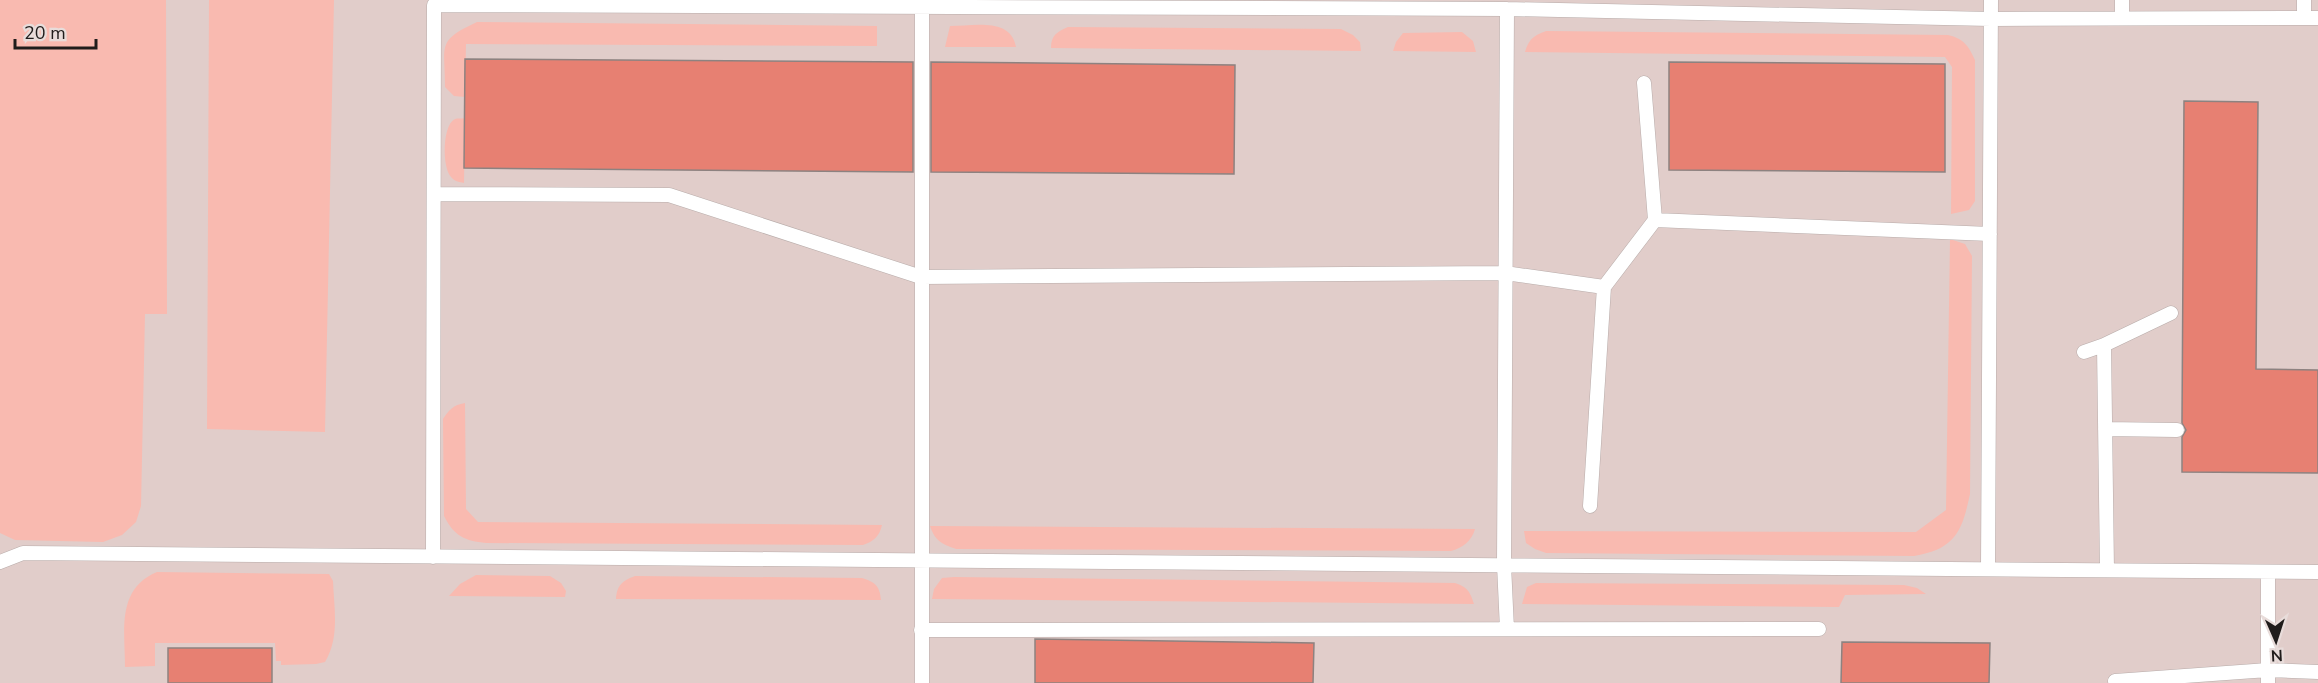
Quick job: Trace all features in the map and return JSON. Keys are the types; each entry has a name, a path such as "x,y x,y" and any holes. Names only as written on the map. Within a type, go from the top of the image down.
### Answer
{"lane":[{"path":"1988,569 1991,0"},
{"path":"2122,0 2122,18"},
{"path":"433,556 434,3 1506,9 1991,19 2311,18 2304,0"},
{"path":"922,7 920,561 922,683"},
{"path":"1506,9 1504,565 1508,629"},
{"path":"1590,506 1604,286 1655,220 1644,83"},
{"path":"434,194 669,195 921,277 1505,273 1604,286"},
{"path":"1655,220 1990,234"},
{"path":"2084,352 2171,313"},
{"path":"2104,345 2107,570"},
{"path":"2105,429 2176,430"},
{"path":"0,562 23,553 2318,572"},
{"path":"2268,572 2268,676"},
{"path":"921,630 1819,629"},
{"path":"2115,681 2318,672"}],"shaded area":[{"path":"0,0 2318,0 2318,683 0,683"},
{"path":"0,0 166,0 167,314 145,314 141,506 136,522 122,535 103,542 15,540 0,533"},
{"path":"209,0 334,0 325,432 207,429"},
{"path":"477,22 877,26 877,46 466,44 465,97 454,96 445,87 444,53 446,46 455,34"},
{"path":"990,25 999,27 1013,37 1016,47 945,47 950,26"},
{"path":"1068,27 1341,29 1353,35 1360,42 1361,51 1051,48 1055,34"},
{"path":"1546,31 1948,35 1958,38 1965,43 1975,60 1975,201 1969,210 1951,214 1952,67 1945,57 1525,52 1532,38"},
{"path":"1462,32 1473,41 1476,52 1393,51 1403,33"},
{"path":"465,118 464,183 458,182 448,172 445,147 451,123 455,119"},
{"path":"1950,239 1965,244 1972,256 1970,494 1960,528 1948,543 1939,549 1914,556 1546,553 1526,543 1524,531 1916,532 1946,510"},
{"path":"465,403 466,509 478,522 882,525 881,529 876,538 863,545 486,543 472,541 456,533 444,516 443,419 452,408"},
{"path":"930,526 1475,529 1472,537 1466,543 1451,551 956,549 940,541"},
{"path":"157,572 329,574 333,581 335,622 330,652 325,662 281,665 281,661 276,661 275,643 155,643 155,666 125,667 124,626 129,600 144,579"},
{"path":"476,575 550,576 561,583 566,591 565,597 449,596 460,584"},
{"path":"635,576 862,578 876,585 881,600 616,599 621,584"},
{"path":"942,578 1455,583 1468,590 1474,604 932,599 934,589"},
{"path":"1536,583 1904,585 1917,588 1926,594 1845,595 1839,607 1522,604 1527,587"}],"building":[{"path":"465,59 913,62 913,172 464,168"},
{"path":"931,62 1235,65 1234,174 931,172"},
{"path":"1669,62 1945,64 1945,172 1669,170"},
{"path":"2184,101 2258,102 2256,369 2318,370 2318,473 2182,472 2182,437 2186,430 2182,423"},
{"path":"1035,639 1314,643 1313,683 1035,683"},
{"path":"1842,642 1990,643 1989,683 1841,683"},
{"path":"168,648 272,648 272,683 168,683"}]}
